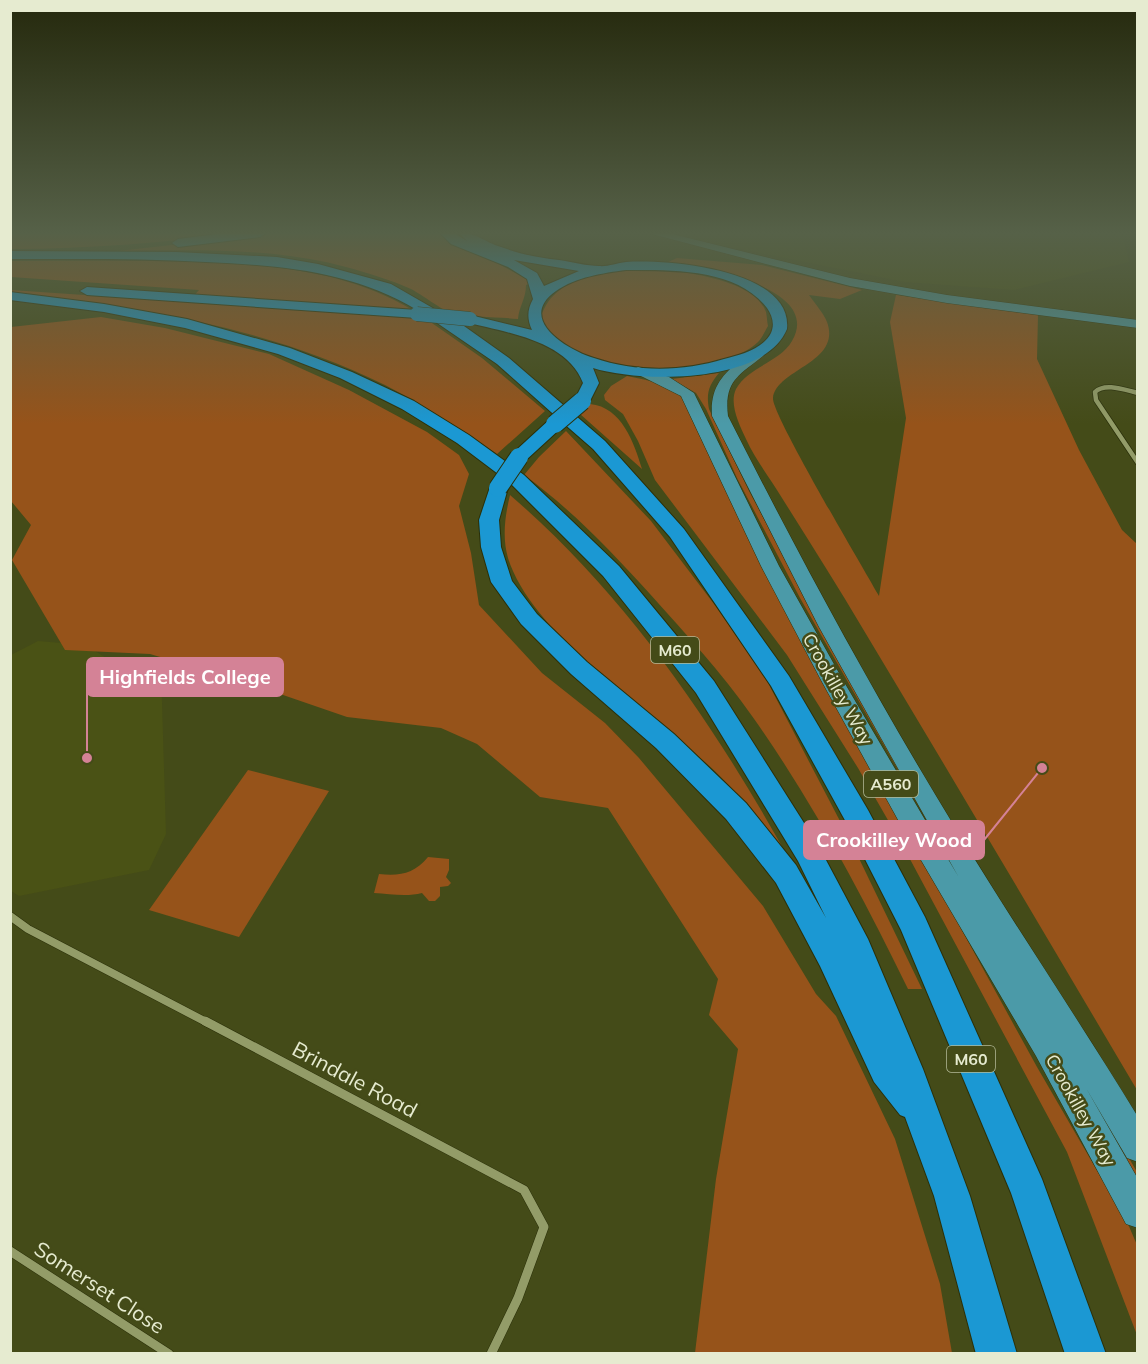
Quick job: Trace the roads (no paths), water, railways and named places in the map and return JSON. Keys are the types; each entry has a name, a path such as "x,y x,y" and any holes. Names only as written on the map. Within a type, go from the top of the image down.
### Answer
{"highway":[{"name":"M60","path":"15,297 104,308 188,324 284,351 346,375 408,405 463,439 517,479 611,571 705,687 808,853 858,949 906,1069 952,1196 997,1353"},
{"path":"155,297 470,319 545,338"},
{"name":"M60","path":"405,297 459,329 502,361 578,425 677,533 781,682 858,818 914,926 1025,1181 1086,1353"},
{"name":"A560","path":"545,338 566,352 608,367 668,372 704,369 758,353 776,338 780,329 780,319 773,305 763,297"},
{"path":"539,298 534,316 537,328 545,338"},
{"name":"M60","path":"566,352 586,370 591,383 582,401 519,458 506,473 498,488 489,520 491,547 502,582 529,619 579,668 665,741 736,811 786,874 831,956 886,1070 920,1112"}],"main road":[{"path":"933,297 1070,315 1137,320"},
{"path":"1070,315 1137,320"},
{"name":"Crookilley Way","path":"758,353 724,381 718,402 720,416 857,680 947,836 1088,1061 1137,1147"},
{"name":"Crookilley Way","path":"638,371 670,383 687,393 770,566 917,831 1046,1046 1137,1212"}],"street":[{"path":"1137,393 1110,387 1099,388 1095,392 1096,400 1137,463"},
{"name":"Brindale Road","path":"10,915 28,929 395,1120 524,1190 544,1227 518,1298 491,1353"},
{"name":"Somerset Close","path":"10,1251 169,1353"}],"place":[{"name":"Highfields College","path":"87,758"},
{"name":"Crookilley Wood","path":"1042,768"}]}
